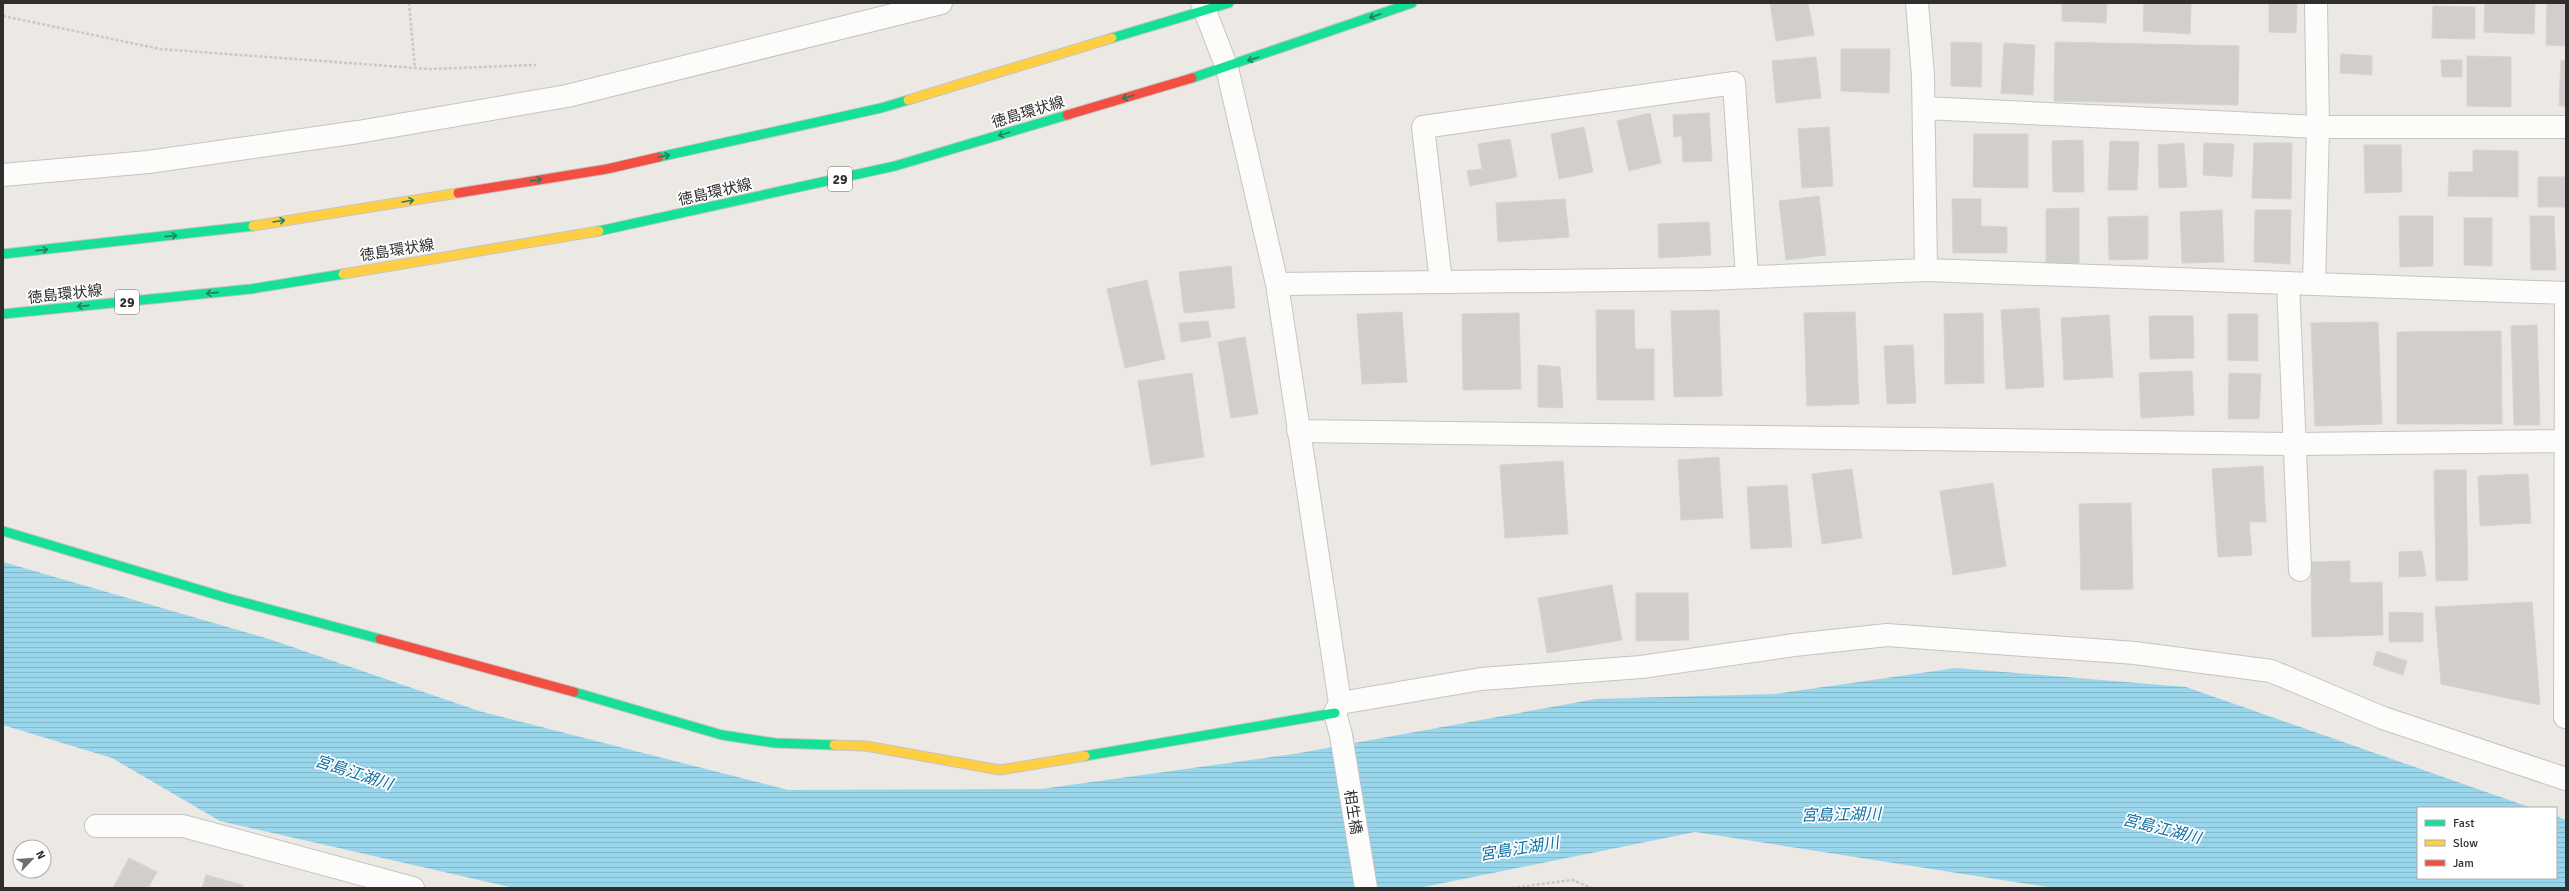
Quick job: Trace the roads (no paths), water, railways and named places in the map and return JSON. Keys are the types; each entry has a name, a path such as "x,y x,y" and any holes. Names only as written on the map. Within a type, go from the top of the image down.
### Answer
{"main road":[{"path":"3,254 241,228 607,168 881,108 1204,7 1229,3"},
{"name":"徳島環状線","path":"3,314 251,289 618,228 896,166 1227,68 1412,3"},
{"path":"3,531 227,598 512,674 722,735 775,743 866,746 1000,770 1338,708"}],"street":[{"path":"3,175 148,162 358,132 567,96 942,3"},
{"path":"1917,3 1924,108 1926,270"},
{"path":"2314,284 2318,127 2316,3"},
{"name":"相生橋","path":"1204,7 1227,68 1277,284 1341,735 1366,888"},
{"path":"1441,282 1422,127 1734,83 1747,277"},
{"path":"1924,108 2318,127 2566,127"},
{"path":"1277,284 1747,277 1926,270 2566,293 2565,716"},
{"path":"2288,283 2300,570"},
{"path":"1298,431 2295,444 2565,441"},
{"path":"1338,708 1481,679 1641,667 1794,645 1887,635 2134,653 2271,671 2383,718 2566,779"},
{"path":"96,826 183,826 413,888"}],"water":[{"name":"宮島江湖川","path":"3,562 269,639 479,711 788,790 1041,789 1294,754 1596,699 1774,694 1956,668 2186,687 2529,807 2417,807 2417,879 2557,879 2557,816 2566,820 2566,888 2054,888 1695,832 1419,888 514,888 220,821 112,758 3,725"}]}
